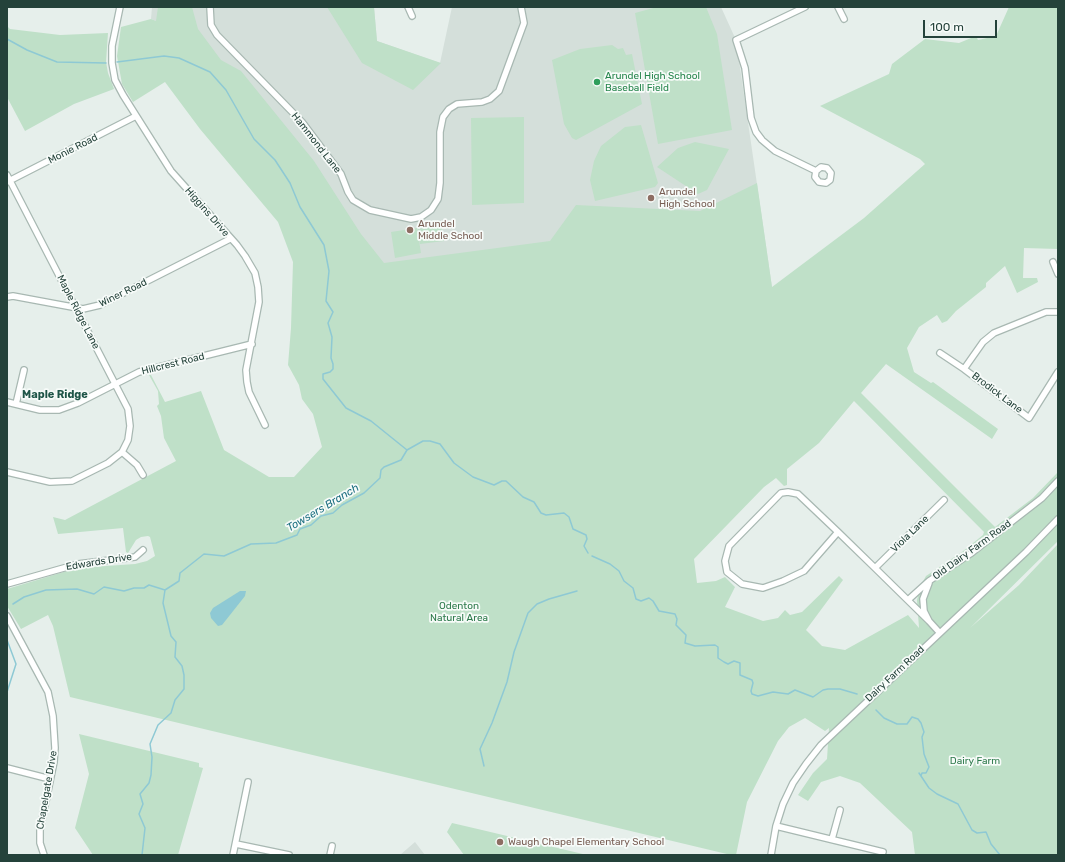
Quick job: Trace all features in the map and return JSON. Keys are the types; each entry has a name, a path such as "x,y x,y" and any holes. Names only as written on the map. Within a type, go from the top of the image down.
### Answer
{"street":[{"name":"Higgins Drive","path":"120,7 112,46 112,64 115,80 171,170 246,256 255,273 259,302 246,370 246,382 249,392 265,425"},
{"name":"Hammond Lane","path":"210,7 211,25 217,35 302,122 342,174 348,192 353,200 360,206 370,210 411,219 421,217 431,210 438,199 440,182 439,148 443,117 449,109 457,104 482,102 490,99 500,91 524,23 521,7"},
{"path":"408,7 412,16"},
{"path":"805,7 736,40 745,68 751,118 756,132 762,140 775,151 816,171"},
{"path":"838,7 844,19"},
{"name":"Monie Road","path":"9,182 136,116"},
{"name":"Maple Ridge Lane","path":"7,175 9,182 128,409 130,426 128,440 122,452"},
{"name":"Winer Road","path":"7,297 13,296 76,309 100,305 230,239"},
{"path":"1054,262 1058,274"},
{"path":"964,369 983,342 994,332 1046,312 1058,312"},
{"name":"Hillcrest Road","path":"7,402 40,410 60,410 78,403 139,372 252,344"},
{"name":"Brodick Lane","path":"940,353 964,369 1029,418 1058,372"},
{"path":"16,404 24,370"},
{"path":"7,472 50,482 72,481 108,463 122,452 137,465 143,475"},
{"name":"Old Dairy Farm Road","path":"939,632 929,621 924,611 923,599 930,581 970,554 1042,498 1058,481"},
{"path":"838,532 804,570 783,581 763,588 742,584 728,572 725,561 729,546 780,492 798,494 838,532 929,621"},
{"name":"Viola Lane","path":"875,568 944,500"},
{"name":"Dairy Farm Road","path":"771,855 776,826 783,804 793,783 817,750 833,732 1026,552 1058,519"},
{"name":"Edwards Drive","path":"7,584 78,564 135,557 143,550"},
{"path":"908,600 930,581"},
{"name":"Chapelgate Drive","path":"7,616 48,692 53,716 55,748 40,830 40,843 44,855"},
{"path":"7,768 50,778"},
{"path":"233,855 248,782"},
{"path":"832,839 840,810"},
{"path":"776,826 883,852"},
{"path":"236,844 289,855"},
{"path":"330,855 332,846"}],"shaded area":[{"path":"152,7 374,7 377,41 440,63 452,7 721,7 736,40 772,287 330,316 184,33 151,19"},
{"path":"415,842 425,855 400,855"}],"green space":[{"path":"158,7 192,7 198,29 221,60 241,71 314,161 361,234 384,263 550,241 576,205 700,211 757,183 772,287 864,218 925,164 920,159 820,106 889,74 892,64 925,39 959,43 976,36 978,40 996,36 1009,7 1058,7 1058,249 1024,248 1023,278 1037,278 1038,282 1017,293 1005,266 986,283 986,287 956,311 947,321 942,323 937,315 919,327 907,348 914,372 931,383 933,382 998,429 992,439 886,364 861,393 995,527 1033,498 1058,472 1058,541 970,628 1019,585 1058,544 1058,855 915,855 912,832 860,783 840,776 821,782 808,801 798,795 813,773 827,759 829,728 825,731 805,718 789,727 778,741 747,802 736,855 731,855 70,697 53,626 48,615 21,629 7,606 7,589 77,568 135,564 147,561 155,556 150,537 148,536 141,537 136,540 128,553 126,552 123,528 58,534 53,517 65,520 176,461 164,438 161,416 157,406 159,404 158,391 149,375 151,375 165,402 201,391 224,450 269,477 294,477 322,447 313,414 302,399 299,385 288,365 291,328 293,262 278,222 200,129 165,82 133,102 122,84 117,56 121,27 151,19 156,21","holes":["854,401 984,532 983,535 962,552 926,576 921,585 917,600 919,628 908,615 845,650 822,646 806,630 843,580 839,576 802,612 790,615 785,610 778,618 763,621 725,607 735,587 725,577 716,581 697,583 694,559 764,487 776,478 784,486 787,485 787,469 819,443"]},
{"path":"327,7 374,7 377,41 441,63 413,90 362,63"},
{"path":"657,7 706,7 717,34 732,130 658,144 635,13"},
{"path":"7,26 10,29 60,35 108,33 106,62 108,73 114,89 74,104 25,131 7,97"},
{"name":"Arundel High School Baseball Field","path":"612,45 618,49 623,48 626,55 632,54 642,104 576,140 572,138 564,124 552,60 580,49"},
{"path":"524,117 524,203 472,205 471,118"},
{"path":"641,125 658,183 655,187 595,201 590,180 594,161 601,146 625,127"},
{"path":"695,142 729,149 707,190 698,194 657,167 678,148"},
{"path":"441,226 444,241 420,244 418,229"},
{"path":"417,228 421,253 395,258 391,232"},
{"path":"79,734 199,763 199,767 203,768 178,855 93,855 75,828 89,774"},
{"name":"Waugh Chapel Elementary School","path":"452,823 587,855 464,855 447,832"}],"water":[{"path":"240,591 246,591 245,596 222,625 218,626 211,618 210,613 213,608"}],"waterway":[{"path":"7,39 27,50 57,62 106,63"},
{"path":"117,62 164,56 179,58 210,72 226,90 254,139 275,160 290,183 300,207 324,245 329,271 326,301 333,312 328,323 332,337 331,358 333,369 330,372 323,374 323,379 346,408 371,421 407,450"},
{"name":"Towsers Branch","path":"13,604 24,597 46,590 77,589 94,594 104,587 124,591 134,588 144,588 149,585 165,590 179,581 180,573 204,554 224,556 251,544 276,543 297,535 300,529 311,525 321,516 333,513 342,505 364,493 380,478 381,470 384,467 401,460 407,450 423,441 430,441 440,444 454,463 473,477 494,485 502,481 506,481 523,497 534,502 541,513 546,515 564,513 569,517 573,529 586,535 587,539 584,546 588,553"},
{"name":"Towsers Branch","path":"592,556 610,564 619,571 624,581 633,588 636,599 641,601 649,598 653,601 659,611 675,614 677,619 676,625 686,635 685,643 695,646 715,645 718,647 718,658 728,664 734,661 740,663 740,675 752,680 752,694 758,696 773,692 788,694 795,690 813,697 823,690 828,689 840,689 857,694"},
{"path":"142,855 145,828 139,814 143,804 140,794 149,783 151,775 152,757 150,744 158,725 171,713 175,700 184,689 184,675 182,666 175,657 176,642 171,636 163,603 165,590"},
{"path":"484,766 480,749 492,723 507,682 514,652 528,613 537,604 577,591"},
{"path":"7,640 16,664 7,692"},
{"name":"Towsers Branch","path":"876,710 884,718 897,724 907,724 912,717 918,719 924,732 922,737 924,754 929,767 926,773 922,773 921,776 919,773 929,788 937,794 958,804 972,830 977,833 986,832 991,844 1000,855"}],"place":[{"name":"Arundel High School Baseball Field","path":"597,82"},
{"name":"Arundel High School","path":"651,198"},
{"name":"Arundel Middle School","path":"410,230"},
{"name":"Waugh Chapel Elementary School","path":"500,842"}],"district":[{"name":"Maple Ridge","path":"55,395"}],"park label":[{"name":"Odenton Natural Area","path":"459,612"},
{"name":"Dairy Farm","path":"975,761"}]}
